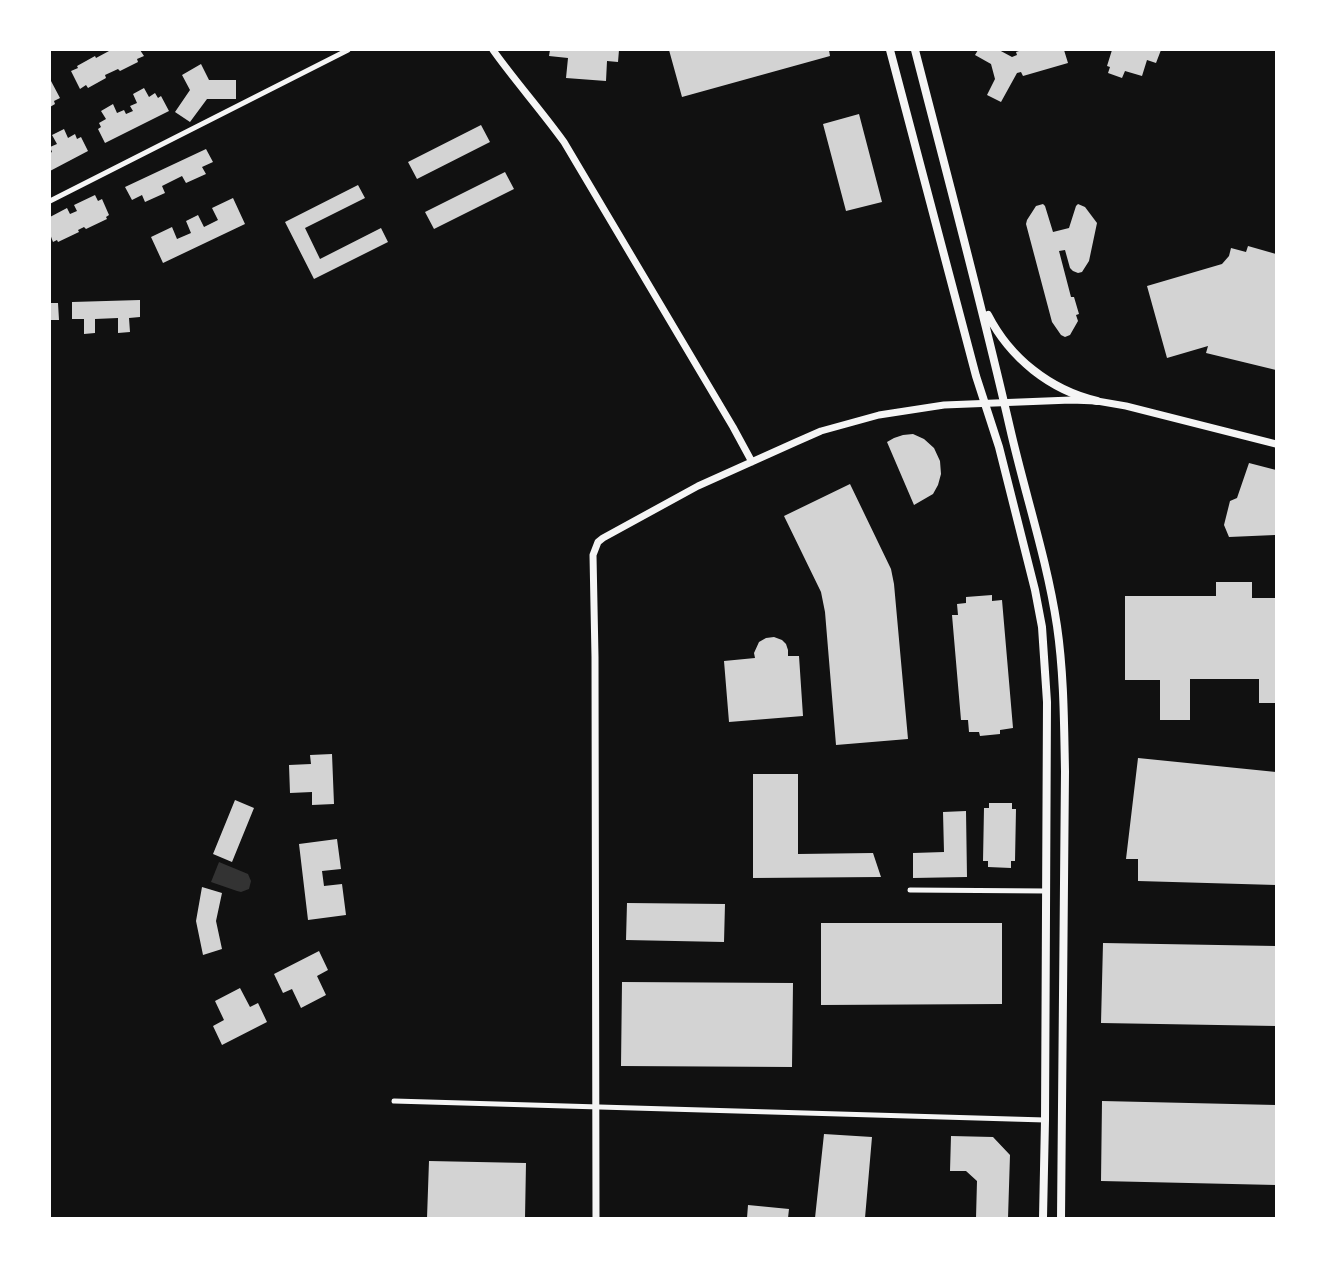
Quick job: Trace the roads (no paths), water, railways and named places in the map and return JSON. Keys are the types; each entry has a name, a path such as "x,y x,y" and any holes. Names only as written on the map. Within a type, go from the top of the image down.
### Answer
{"main road":[{"path":"890,50 973,364 999,447 1042,627 1047,702 1043,1218"},
{"path":"915,50 980,300 1056,625 1062,674 1065,771 1060,1218"},
{"path":"980,300 994,328 1014,353 1032,370 1051,383 1097,401"}],"street":[{"path":"50,201 348,50"},
{"path":"493,50 564,142 752,462"},
{"path":"596,1218 593,555 598,542 698,486 822,431 879,415 944,405 984,402 1097,401 1126,406 1276,444"},
{"path":"910,890 1046,891"},
{"path":"394,1101 1045,1120"}]}
